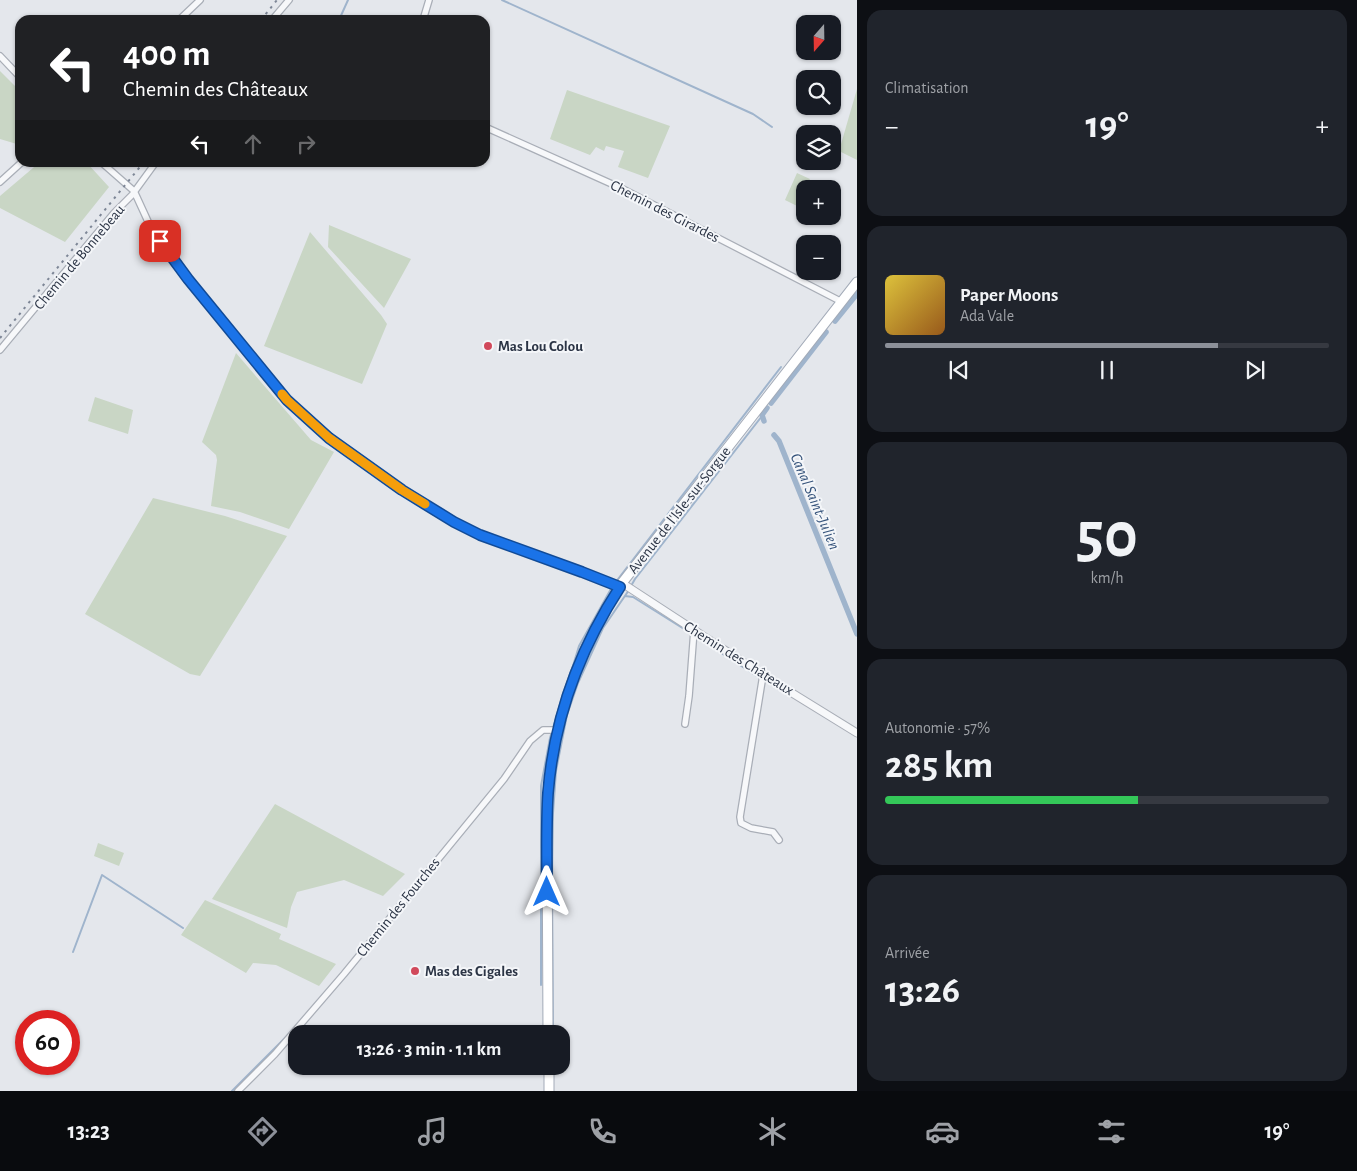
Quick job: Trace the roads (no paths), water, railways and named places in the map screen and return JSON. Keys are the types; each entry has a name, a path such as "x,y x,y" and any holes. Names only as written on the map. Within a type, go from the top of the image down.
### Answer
{"main road":[{"name":"Avenue de l'Isle-sur-Sorgue","path":"548,1025 547,805 551,767 558,730 567,694 577,668 599,622 621,585 857,282"},
{"path":"549,1075 549,1091"}],"street":[{"path":"184,15 200,0"},
{"path":"276,15 289,0"},
{"path":"425,15 429,0"},
{"path":"0,56 15,72"},
{"name":"Chemin des Girardes","path":"490,129 623,190 842,302"},
{"path":"0,182 16,167"},
{"name":"Chemin des Châteaux","path":"106,167 134,191 151,228 188,279 287,400 329,438 402,490 454,522 480,535 621,585 857,732"},
{"name":"Chemin de Bonnebeau","path":"0,350 152,167"},
{"path":"684,724 689,696 694,630"},
{"path":"763,675 740,817 741,823 745,826 773,832 779,840"},
{"name":"Chemin des Fourches","path":"238,1091 276,1054 344,974 504,779 530,741 543,730 558,730"}],"waterway":[{"path":"341,15 348,0"},
{"path":"502,0 753,114 772,127"},
{"name":"Canal Saint-Julien","path":"835,321 857,294"},
{"name":"Canal Saint-Julien","path":"771,403 826,332"},
{"path":"615,583 781,367"},
{"name":"Canal Saint-Julien","path":"764,421 762,415 767,408"},
{"path":"631,586 762,416"},
{"name":"Canal Saint-Julien","path":"774,435 779,441 857,634"},
{"path":"569,679 579,646 612,587"},
{"path":"553,1025 552,878 556,771 567,715 578,683 603,628 629,590"},
{"path":"625,596 633,597 692,634"},
{"path":"696,637 760,678"},
{"path":"541,985 541,786 550,738 557,715"},
{"path":"73,952 102,875 183,928"},
{"path":"232,1091 288,1035"}],"railway":[{"path":"265,15 277,0"},
{"path":"0,338 140,167"}],"place":[{"name":"Mas Lou Colou","path":"488,346"},
{"name":"Mas des Cigales","path":"415,971"}]}
